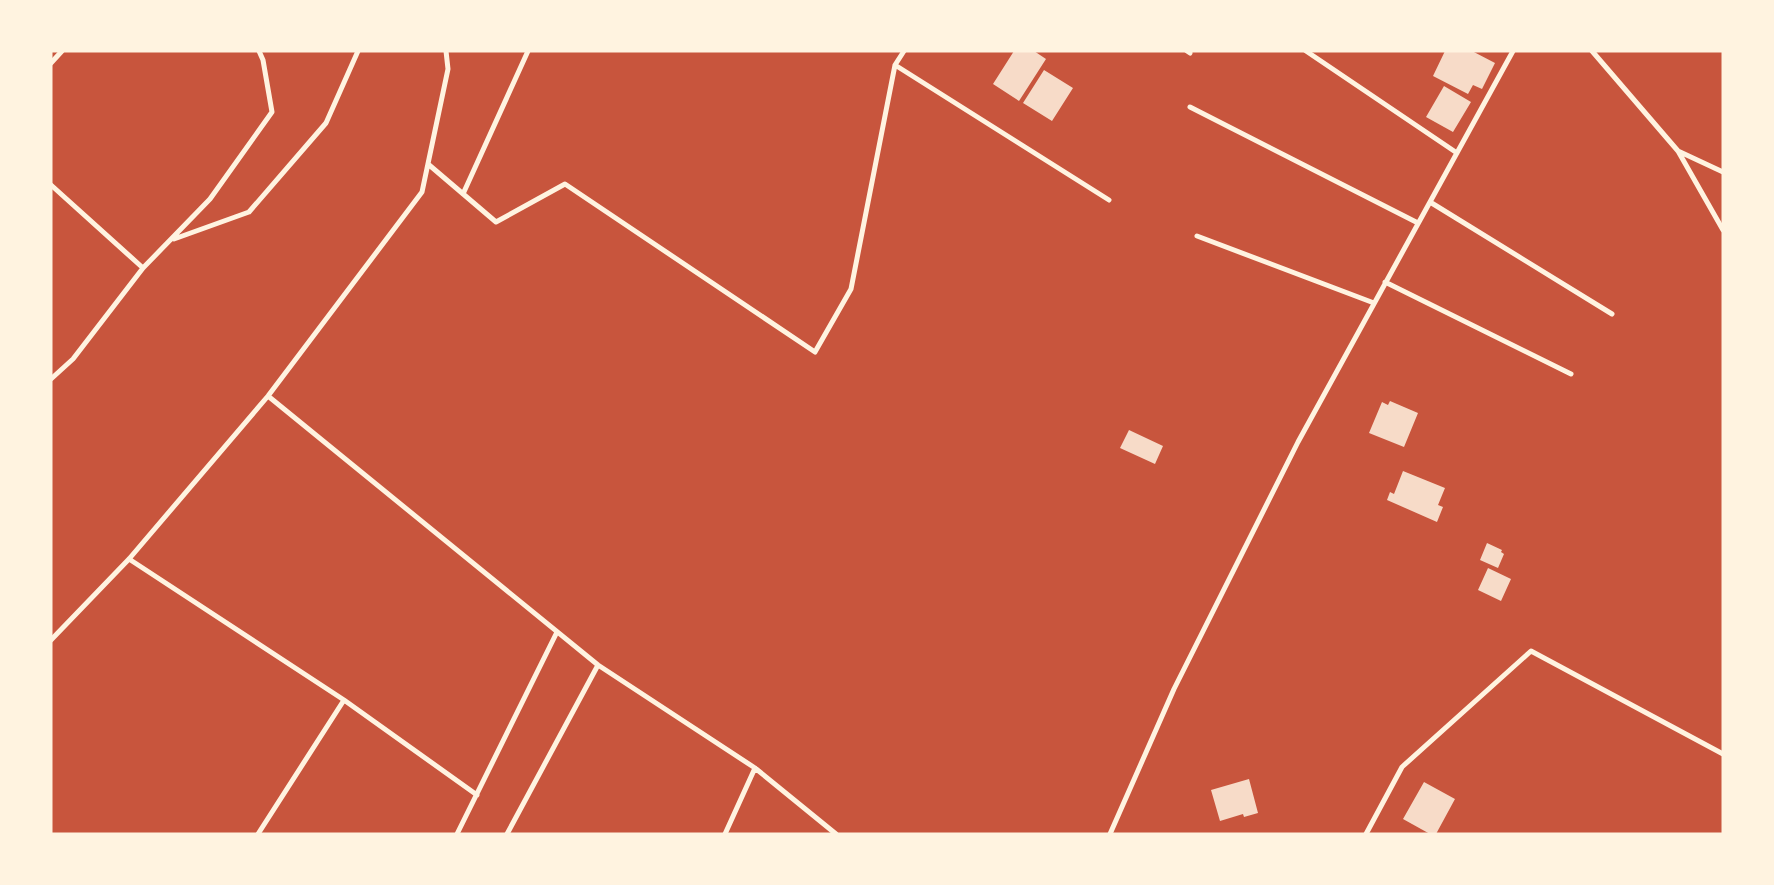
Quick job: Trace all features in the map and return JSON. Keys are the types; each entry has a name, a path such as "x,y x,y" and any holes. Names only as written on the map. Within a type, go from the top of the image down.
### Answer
{"street":[{"path":"51,63 62,51"},
{"path":"51,378 73,359 143,268 210,200 272,112 263,60 259,51"},
{"path":"171,240 249,212 326,123 358,51"},
{"path":"51,640 129,559 268,396 422,192 448,69 446,51"},
{"path":"462,194 528,51"},
{"path":"428,164 496,222 565,184 815,352 851,289 894,65 904,51"},
{"path":"1306,51 1456,153"},
{"path":"1110,834 1178,680 1298,442 1513,51"},
{"path":"1592,51 1678,151 1723,230"},
{"path":"894,65 1109,200"},
{"path":"1190,107 1418,223"},
{"path":"1678,151 1723,172"},
{"path":"51,185 143,268"},
{"path":"1430,202 1612,314"},
{"path":"1197,236 1374,303"},
{"path":"1385,282 1571,374"},
{"path":"268,396 598,665 756,768 836,834"},
{"path":"129,559 344,700 477,795"},
{"path":"457,834 557,632"},
{"path":"1366,834 1402,767 1531,651 1723,754"},
{"path":"507,834 598,665"},
{"path":"258,834 344,700"},
{"path":"725,834 756,768"}],"building":[{"path":"1014,51 1034,51 1046,59 1019,101 993,84"},
{"path":"1445,51 1472,51 1495,63 1482,89 1473,85 1468,94 1433,76"},
{"path":"1044,70 1073,88 1052,121 1023,103"},
{"path":"1444,86 1471,102 1453,132 1426,117"},
{"path":"1390,401 1418,413 1404,447 1369,433 1382,402 1388,405"},
{"path":"1129,430 1163,446 1155,464 1120,448"},
{"path":"1403,471 1445,488 1438,505 1443,507 1437,522 1387,500 1390,492 1394,494"},
{"path":"1487,543 1502,550 1501,552 1504,554 1498,568 1480,560"},
{"path":"1488,568 1511,579 1501,601 1478,590"},
{"path":"1249,779 1258,813 1244,817 1243,814 1220,821 1211,790"},
{"path":"1424,782 1455,799 1436,834 1430,834 1403,819"}]}
